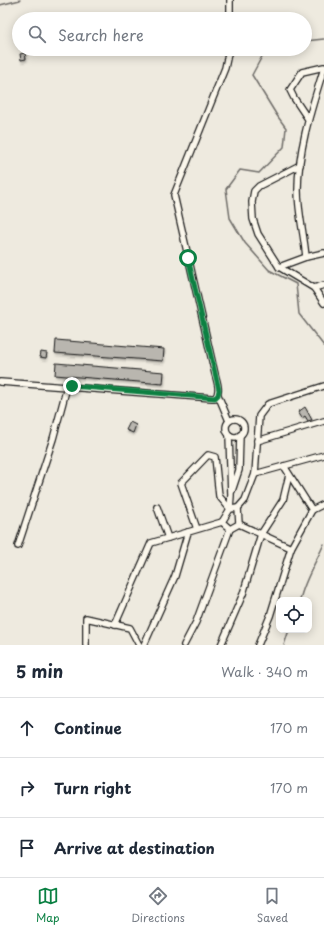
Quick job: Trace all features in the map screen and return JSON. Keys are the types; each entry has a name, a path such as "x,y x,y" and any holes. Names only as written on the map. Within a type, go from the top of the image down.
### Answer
{"street":[{"path":"230,0 230,12"},
{"path":"228,56 225,68 174,196 216,374 219,390 218,395 230,421"},
{"path":"306,257 299,216 298,189 300,165 308,119 324,67 302,72 291,87 291,93 308,119"},
{"path":"300,165 259,186 254,191 252,202 253,219 258,234 279,267 314,288 324,303"},
{"path":"279,267 306,257 324,253"},
{"path":"314,288 324,285"},
{"path":"0,382 212,398 215,398 218,395"},
{"path":"18,546 53,439 66,386"},
{"path":"230,509 238,508 245,500 255,474 259,416 268,404 324,386"},
{"path":"115,625 151,543 222,522 230,509 229,435 226,428 233,419 240,421 244,428 240,435 239,470 231,495"},
{"path":"257,440 324,421"},
{"path":"229,435 240,435"},
{"path":"197,529 181,484 208,455 215,457 219,496 230,509"},
{"path":"255,474 324,455"},
{"path":"284,466 312,510"},
{"path":"221,645 243,594 261,534 283,500 289,475"},
{"path":"258,645 270,616 291,548 312,510 324,504"},
{"path":"157,507 168,538"},
{"path":"238,508 239,524"},
{"path":"222,522 230,529"},
{"path":"239,524 291,548"},
{"path":"184,645 196,622 230,529 239,524"},
{"path":"144,645 175,576 188,532"},
{"path":"86,645 86,618 130,628 140,645"}],"building":[{"path":"20,56 26,56 26,59 21,60"},
{"path":"56,340 164,349 163,361 55,353"},
{"path":"41,352 47,353 46,358 40,357"},
{"path":"56,363 164,372 163,384 55,375"},
{"path":"305,407 312,420 308,421 305,416 302,418 298,412"},
{"path":"130,422 136,425 133,433 126,430"}],"waterway":[{"path":"0,5 20,0"},
{"path":"312,40 324,39"},
{"path":"262,56 252,75 286,128 284,147 259,173 240,170 226,189 230,218 245,243 269,270 296,284 299,314 324,346"},
{"path":"301,597 307,579 324,544"},
{"path":"284,645 288,633"}],"route":[{"path":"72,386 215,398 218,395 219,390 216,374 188,258"}]}
